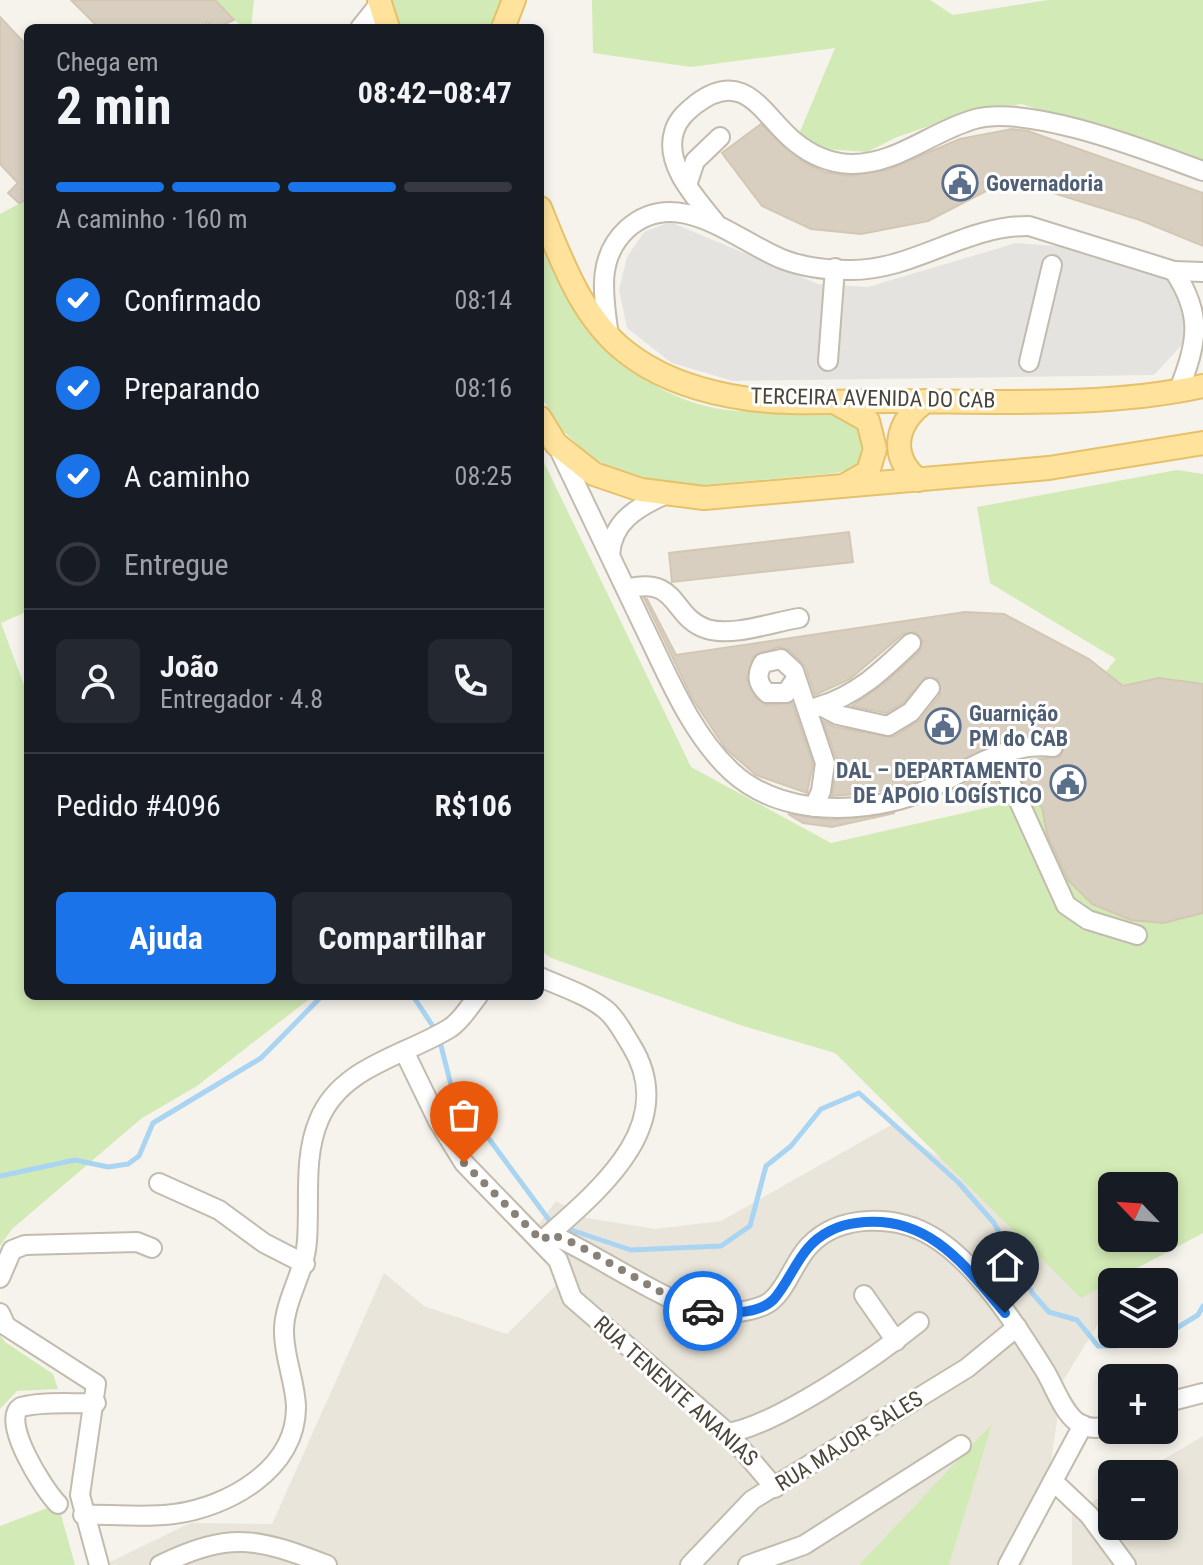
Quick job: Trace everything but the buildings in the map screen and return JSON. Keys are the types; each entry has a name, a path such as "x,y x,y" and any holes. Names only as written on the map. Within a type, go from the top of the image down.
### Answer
{"main road":[{"path":"505,24 514,0"},
{"path":"379,2 387,24"},
{"name":"TERCEIRA AVENIDA DO CAB","path":"544,217 577,292 609,337 644,365 698,389 763,399 926,401 1131,398 1203,386"},
{"path":"832,401 868,421 875,449 868,472 840,487"},
{"path":"918,480 902,463 899,437 908,415 926,401"},
{"path":"546,431 594,474 664,495 704,498 1049,468 1203,443"}],"street":[{"path":"363,24 379,2"},
{"path":"715,222 687,185 675,161 671,141 676,124 699,102 724,92 739,93 766,108 795,143 828,161 873,162 970,120 1009,115 1106,139 1203,171"},
{"path":"687,185 695,161 720,137"},
{"path":"609,337 604,268 617,238 646,216 665,212 686,213 715,222 785,260 848,270 889,265 1007,226 1029,226 1174,271 1203,272"},
{"path":"1029,362 1052,265"},
{"path":"828,361 835,268"},
{"path":"1174,271 1198,300 1200,318 1198,341 1178,392"},
{"path":"546,431 675,691 715,753 733,773 759,790 814,807 841,809 896,801 998,755 1028,746 1053,747"},
{"path":"610,555 610,543 621,522 664,495"},
{"path":"626,589 644,584 664,590 695,623 713,631 799,618"},
{"path":"814,708 870,682 911,643"},
{"path":"795,680 814,708 825,763 821,791 814,807"},
{"path":"814,708 888,726 911,712 930,688"},
{"path":"998,755 1066,905 1088,920 1137,935"},
{"path":"544,979 608,1011 636,1052 646,1089 643,1128 633,1146 546,1238"},
{"path":"83,1515 173,1514 192,1510 248,1487 276,1462 293,1423 296,1406 287,1370 284,1326 305,1264 310,1167 319,1120 329,1102 351,1080 451,1027 475,1000"},
{"path":"404,1051 438,1121 464,1163 546,1238 576,1244 684,1305 723,1314 761,1307 774,1299 810,1245 827,1232 870,1221 896,1223 924,1232 950,1249 1017,1327 1074,1420 1098,1428"},
{"path":"159,1183 219,1210 264,1243 305,1264"},
{"name":"RUA TENENTE ANANIAS","path":"546,1238 572,1298 728,1433 775,1488"},
{"path":"0,1278 12,1250 25,1245 137,1242 152,1248"},
{"path":"864,1295 896,1341"},
{"path":"0,1313 6,1326 93,1379 98,1390 81,1480 83,1515 99,1565"},
{"path":"728,1433 774,1418 896,1341 919,1322"},
{"name":"RUA MAJOR SALES","path":"690,1565 743,1508 967,1368 1017,1327"},
{"path":"1178,1399 1203,1393"},
{"path":"58,1504 18,1460 3,1430 5,1418 23,1406 96,1403"},
{"path":"1008,1565 1083,1425"},
{"path":"748,1565 804,1545 961,1445"},
{"path":"1053,1481 1089,1515 1126,1565"},
{"path":"160,1565 188,1551 239,1540 281,1547 327,1565"}],"shaded area":[{"path":"670,222 818,284 868,287 1016,243 1068,247 1181,284 1196,330 1154,375 733,381 672,363 627,328 619,290 627,257 644,232"},
{"path":"891,1125 995,1195 1028,1249 1072,1277 1098,1282 1098,1324 1063,1381 1044,1508 1023,1565 104,1565 190,1523 272,1524 384,1273 424,1306 507,1334 559,1282 535,1229 556,1201 587,1218 655,1229 721,1221"},
{"path":"1203,1436 1203,1565 1072,1565 1072,1514 1098,1498 1098,1540 1178,1540 1178,1460 1163,1460"}],"green space":[{"path":"209,0 254,0 251,24 239,24 218,3"},
{"path":"388,0 501,0 493,24 397,24"},
{"path":"592,0 930,0 953,15 1048,0 1203,0 1203,161 1021,104 961,115 897,137 867,152 825,149 799,134 835,48 691,67 593,53"},
{"path":"24,201 24,613 1,623 24,685 24,1000 308,1000 197,1086 142,1118 12,1229 0,1246 0,214"},
{"path":"544,239 566,294 585,324 621,362 643,378 690,401 716,408 741,411 811,409 838,413 865,430 864,457 853,468 836,473 692,486 656,484 622,474 590,456 562,430 544,401"},
{"path":"544,462 691,767 831,843 999,805 1116,659 990,583 977,507 1177,470 1203,474 1203,1233 1178,1246 1178,1172 1098,1172 1098,1252 1167,1252 1137,1268 1098,1268 1098,1289 1081,1298 835,1053 743,1026 544,953"},
{"path":"0,1335 5,1342 53,1374 58,1389 17,1391 0,1409"},
{"path":"992,1424 949,1565 859,1565"},
{"path":"58,1504 75,1565 0,1565 0,1526"}],"waterway":[{"path":"0,1176 75,1160 108,1167 128,1164 139,1156 153,1123 261,1058 318,1000"},
{"path":"416,1000 438,1034 452,1089 552,1224"},
{"path":"565,1228 631,1250 721,1246 750,1226 766,1166 791,1146 821,1109 859,1093 959,1183 994,1223 1033,1294 1049,1312 1077,1320 1098,1346"},
{"path":"1178,1327 1198,1315 1203,1306"}],"way so far":[{"path":"464,1163 542,1241 550,1234 576,1244 684,1305 703,1311"}],"place":[{"name":"Governadoria","path":"960,183"},
{"name":"Guarnição PM do CAB","path":"943,726"},
{"name":"DAL – DEPARTAMENTO DE APOIO LOGÍSTICO","path":"1068,783"}],"route":[{"path":"703,1311 723,1314 761,1307 774,1299 810,1245 827,1232 847,1224 870,1221 896,1223 933,1236 966,1266 1005,1313"}]}
